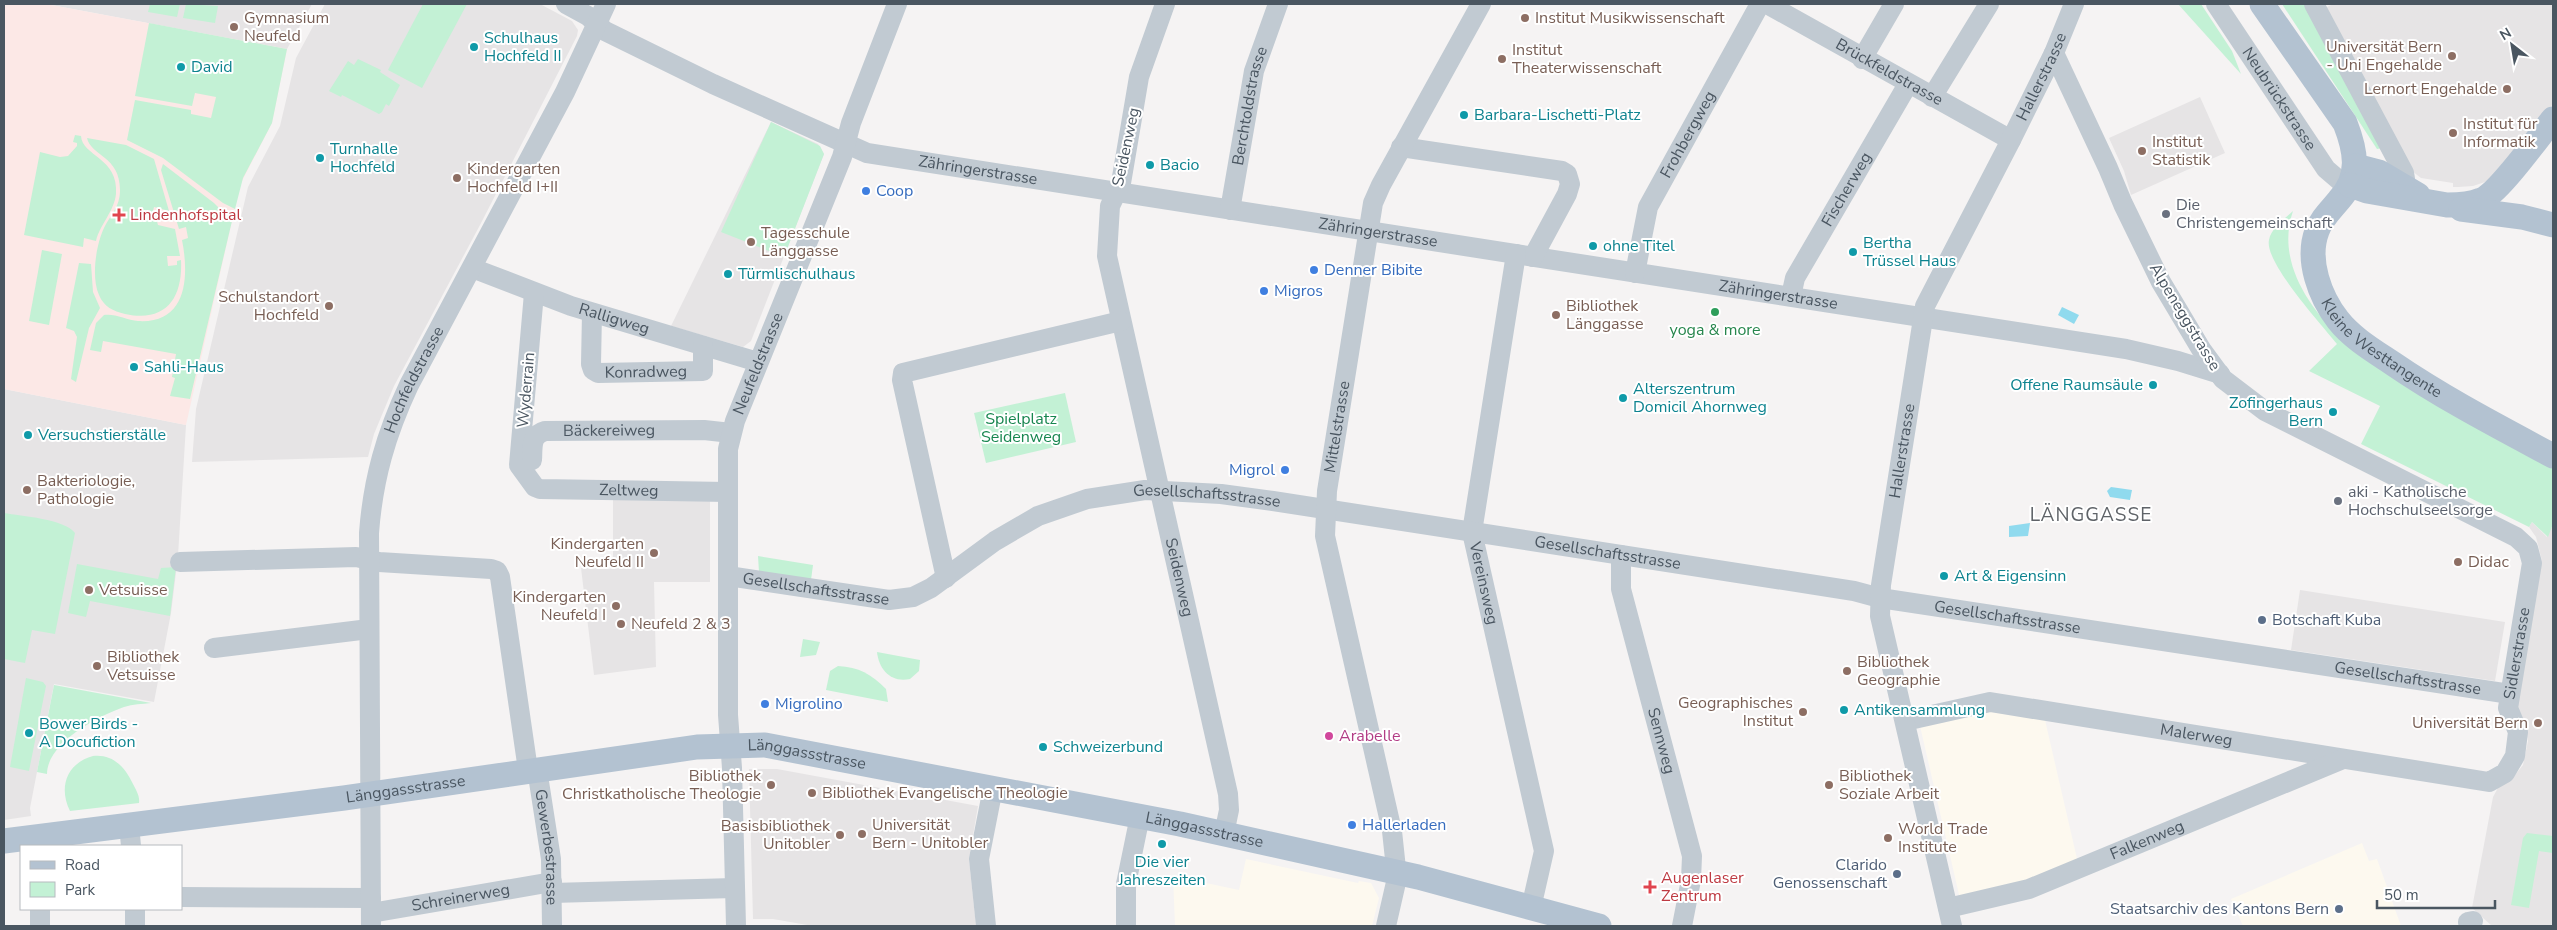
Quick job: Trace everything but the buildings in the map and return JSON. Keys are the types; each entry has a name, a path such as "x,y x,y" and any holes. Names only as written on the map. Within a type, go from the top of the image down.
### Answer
{"main road":[{"path":"2262,4 2345,123 2352,144 2353,175 2367,191 2402,191 2438,203 2522,217 2553,225"},
{"path":"2438,203 2458,205 2483,200 2498,185 2553,119"},
{"name":"Kleine Westtangente","path":"2353,175 2318,229 2313,253 2317,278 2323,294 2339,321 2363,342 2406,373 2452,401 2553,456"},
{"path":"2498,185 2507,205 2522,217"},
{"name":"Länggassstrasse","path":"4,841 40,841 130,835 370,794 532,769 697,747 730,745 775,746 1140,816 1224,834 1397,872 1599,926"}],"street":[{"name":"Zähringerstrasse","path":"566,4 588,16 605,31 713,84 867,153 2126,349 2178,361 2220,374"},
{"name":"Hochfeldstrasse","path":"371,912 368,561 372,496 387,435 409,385 565,92 606,4"},
{"name":"Neufeldstrasse","path":"736,926 728,715 728,492 726,467 731,433 846,144 851,122 898,4"},
{"name":"Seidenweg","path":"1165,4 1139,77 1126,160 1117,192 1110,206 1107,247 1120,322 1228,794 1229,810 1224,834"},
{"name":"Berchtoldstrasse","path":"1230,210 1254,71 1278,4"},
{"name":"Mittelstrasse","path":"1386,926 1397,872 1391,824 1326,547 1325,510 1368,231 1376,194 1481,4"},
{"name":"Frohbergweg","path":"1635,273 1648,207 1760,4"},
{"name":"Brückfeldstrasse","path":"1767,4 1862,59 2011,140"},
{"path":"1862,59 1894,4"},
{"path":"1932,97 1989,4"},
{"name":"Hallerstrasse","path":"1950,917 1880,616 1880,598 1925,306 2054,53 2074,4"},
{"name":"Neubrückstrasse","path":"2216,4 2322,163 2332,175 2353,175"},
{"path":"2314,4 2402,168 2405,178 2402,191"},
{"name":"Alpeneggstrasse","path":"2054,53 2161,282 2201,349 2220,374 2238,393 2265,411 2524,543"},
{"name":"Fischerweg","path":"1791,296 1795,278 1908,84"},
{"name":"Vereinsweg","path":"1401,147 1562,171 1567,174 1570,184 1567,194 1525,256 1472,532 1543,844 1544,856 1532,908"},
{"name":"Ralligweg","path":"472,268 534,293 592,313 758,362"},
{"name":"Wyderrain","path":"532,482 519,465 534,293"},
{"name":"Konradweg","path":"592,313 591,364 593,370 598,373 703,371 703,346"},
{"path":"946,578 902,380 903,373 1120,322"},
{"name":"Bäckereiweg","path":"532,482 533,442 540,432 704,430 731,433"},
{"name":"Zeltweg","path":"532,482 540,489 728,492"},
{"name":"Gesellschaftsstrasse","path":"728,576 889,600 913,597 946,578 1007,533 1052,510 1099,497 1133,491 1159,490 1221,494 1854,591 1880,598 2510,694"},
{"name":"Sidlerstrasse","path":"2489,782 2506,773 2515,756 2518,732 2509,713 2510,694 2532,563 2531,555 2524,543"},
{"name":"Sennweg","path":"1621,555 1621,589 1692,856 1692,872 1682,926"},
{"path":"180,562 356,557 368,561"},
{"name":"Gewerbestrasse","path":"368,561 497,571 500,577 532,769 550,858 552,926"},
{"path":"214,648 369,629"},
{"name":"Malerweg","path":"1905,721 1990,702 2489,782"},
{"name":"Falkenweg","path":"1950,917 2038,886 2343,759"},
{"path":"986,926 979,859 992,788"},
{"path":"1126,926 1126,884 1140,816"},
{"name":"Schreinerweg","path":"182,898 371,912 552,887 734,888"},
{"path":"40,910 40,926"},
{"path":"135,910 135,926"}],"shaded area":[{"name":"Lindenhofspital","path":"4,4 46,4 287,49 272,123 240,185 186,425 4,389"},
{"name":"Gymnasium Neufeld","path":"46,4 312,4 287,49"},
{"name":"Schulstandort Hochfeld","path":"325,4 540,4 572,21 578,30 577,36 480,225 394,386 374,434 368,457 192,462 196,409 248,187 280,126 296,58"},
{"name":"Universität Bern - Uni Engehalde","path":"2333,4 2553,4 2553,104 2488,181 2473,186 2453,187 2453,183 2421,178 2412,171 2325,8"},
{"path":"2200,97 2225,153 2131,195 2124,171 2109,138"},
{"name":"Tagesschule Länggasse","path":"771,122 818,144 824,154 751,341 743,347 671,326"},
{"name":"Vetsuisse","path":"4,389 186,425 178,556 171,613 154,702 54,684 30,808 31,816 4,820"},
{"name":"Neufeld 2 & 3","path":"613,497 710,501 710,582 654,582 656,667 594,675 581,568 613,569"},
{"name":"Universität Bern","path":"2532,522 2547,537 2553,524 2553,926 2492,926 2472,908 2493,797 2499,786 2515,775 2523,765 2528,741 2526,728 2516,712 2542,561 2536,537 2529,527"},
{"name":"Universität Bern","path":"2300,590 2505,622 2495,681 2291,650"},
{"path":"1986,711 2045,720 2078,863 2024,884 1960,899 1920,726"},
{"name":"Universität Bern - Unitobler","path":"749,769 777,769 978,806 969,859 976,926 813,926 773,919 753,919"},
{"path":"2362,843 2369,861 2377,859 2401,926 2243,926 2231,899"},
{"path":"1246,859 1358,883 1359,881 1371,883 1379,898 1372,926 1175,926 1173,876 1239,890"}],"green space":[{"path":"150,4 180,4 177,17 148,12"},
{"path":"186,4 218,6 215,23 183,18"},
{"path":"423,4 467,4 422,88 388,70"},
{"path":"2178,4 2201,4 2232,51 2241,74"},
{"path":"2282,4 2306,4 2383,148 2377,149"},
{"path":"149,23 287,49 272,123 243,178 235,209 223,203 163,158 127,140 135,100 191,110 191,114 211,118 216,97 195,93 192,106 135,96"},
{"path":"358,59 381,70 380,72 400,85 389,106 386,104 379,114 342,95 341,97 329,91 348,61 354,65"},
{"path":"771,122 820,146 824,154 784,257 721,232"},
{"path":"75,135 81,136 87,148 107,165 115,182 116,194 110,212 96,241 84,238 83,247 24,235 40,152 60,157 68,156 77,146 77,143 73,142"},
{"path":"87,138 126,145 154,159 169,211 154,207 152,215 156,218 158,225 175,229 180,256 167,256 168,266 177,265 177,261 181,260 181,274 179,286 169,305 151,315 125,314 109,308 103,303 99,295 95,279 97,252 104,228 117,206 120,190 119,179 111,163 94,149"},
{"path":"163,164 214,203 232,221 190,399 170,396 175,378 172,377 176,354 103,341 101,352 90,350 96,323 104,315 138,321 155,320 167,315 176,306 181,295 185,268 182,240 188,238 186,227 179,229 161,170"},
{"path":"2293,211 2289,229 2289,247 2292,265 2298,281 2318,312 2342,339 2553,456 2553,524 2548,537 2532,522 2529,527 2361,444 2380,406 2309,371 2337,344 2284,278 2270,250 2269,240 2272,232"},
{"path":"42,250 62,254 49,325 29,321"},
{"path":"79,263 91,264 93,292 100,308 89,328 76,382 71,379 77,337 74,331 66,328"},
{"name":"Spielplatz Seidenweg","path":"1065,393 1076,442 986,463 974,413"},
{"path":"4,513 53,521 70,528 75,533 55,634 32,630 25,663 4,659"},
{"path":"758,556 813,565 811,580 759,572"},
{"path":"77,564 158,579 161,568 176,567 170,616 90,601 86,617 68,613"},
{"path":"803,639 820,642 816,655 800,657"},
{"path":"877,652 920,660 919,671 910,679 903,680 892,677 883,670"},
{"path":"838,666 864,672 875,679 886,689 888,702 826,690 830,671"},
{"path":"26,678 43,682 46,686 29,771 10,767"},
{"path":"54,685 151,703 124,707 113,711 76,732 55,752 49,763 47,774 37,772"},
{"path":"93,756 107,757 122,767 130,778 139,798 139,803 70,811 65,793 67,777 77,764"},
{"path":"2527,833 2553,836 2553,853 2539,851 2529,908 2511,905 2523,838"}],"water":[{"path":"2062,307 2079,315 2074,324 2058,315"},
{"path":"2111,487 2132,490 2130,500 2110,497 2107,491"},
{"path":"2030,523 2028,536 2009,537 2009,526"}],"place":[{"name":"Institut Musikwissenschaft","path":"1525,18"},
{"name":"Gymnasium Neufeld","path":"234,27"},
{"name":"Schulhaus Hochfeld II","path":"474,47"},
{"name":"Universität Bern - Uni Engehalde","path":"2452,56"},
{"name":"Institut Theaterwissenschaft","path":"1502,59"},
{"name":"David","path":"181,67"},
{"name":"Lernort Engehalde","path":"2507,89"},
{"name":"Barbara-Lischetti-Platz","path":"1464,115"},
{"name":"Institut für Informatik","path":"2453,133"},
{"name":"Institut Statistik","path":"2142,151"},
{"name":"Turnhalle Hochfeld","path":"320,158"},
{"name":"Bacio","path":"1150,165"},
{"name":"Kindergarten Hochfeld I+II","path":"457,178"},
{"name":"Coop","path":"866,191"},
{"name":"Die Christengemeinschaft","path":"2166,214"},
{"name":"Lindenhofspital","path":"119,215"},
{"name":"Tagesschule Länggasse","path":"751,242"},
{"name":"ohne Titel","path":"1593,246"},
{"name":"Bertha Trüssel Haus","path":"1853,252"},
{"name":"Denner Bibite","path":"1314,270"},
{"name":"Türmlischulhaus","path":"728,274"},
{"name":"Migros","path":"1264,291"},
{"name":"Schulstandort Hochfeld","path":"329,306"},
{"name":"yoga & more","path":"1715,312"},
{"name":"Bibliothek Länggasse","path":"1556,315"},
{"name":"Sahli-Haus","path":"134,367"},
{"name":"Offene Raumsäule","path":"2153,385"},
{"name":"Alterszentrum Domicil Ahornweg","path":"1623,398"},
{"name":"Zofingerhaus Bern","path":"2333,412"},
{"name":"Versuchstierställe","path":"28,435"},
{"name":"Migrol","path":"1285,470"},
{"name":"Bakteriologie, Pathologie","path":"27,490"},
{"name":"aki - Katholische Hochschulseelsorge","path":"2338,501"},
{"name":"Kindergarten Neufeld II","path":"654,553"},
{"name":"Didac","path":"2458,562"},
{"name":"Art & Eigensinn","path":"1944,576"},
{"name":"Vetsuisse","path":"89,590"},
{"name":"Kindergarten Neufeld I","path":"616,606"},
{"name":"Botschaft Kuba","path":"2262,620"},
{"name":"Neufeld 2 & 3","path":"621,624"},
{"name":"Bibliothek Vetsuisse","path":"97,666"},
{"name":"Bibliothek Geographie","path":"1847,671"},
{"name":"Migrolino","path":"765,704"},
{"name":"Antikensammlung","path":"1844,710"},
{"name":"Geographisches Institut","path":"1803,712"},
{"name":"Universität Bern","path":"2538,723"},
{"name":"Bower Birds - A Docufiction","path":"29,733"},
{"name":"Arabelle","path":"1329,736"},
{"name":"Schweizerbund","path":"1043,747"},
{"name":"Bibliothek Christkatholische Theologie","path":"771,785"},
{"name":"Bibliothek Soziale Arbeit","path":"1829,785"},
{"name":"Bibliothek Evangelische Theologie","path":"812,793"},
{"name":"Hallerladen","path":"1352,825"},
{"name":"Universität Bern - Unitobler","path":"862,834"},
{"name":"Basisbibliothek Unitobler","path":"840,835"},
{"name":"World Trade Institute","path":"1888,838"},
{"name":"Die vier Jahreszeiten","path":"1162,844"},
{"name":"Clarido Genossenschaft","path":"1897,874"},
{"name":"Augenlaser Zentrum","path":"1650,887"},
{"name":"Staatsarchiv des Kantons Bern","path":"2339,909"}],"district":[{"name":"LÄNGGASSE","path":"2091,515"}]}
